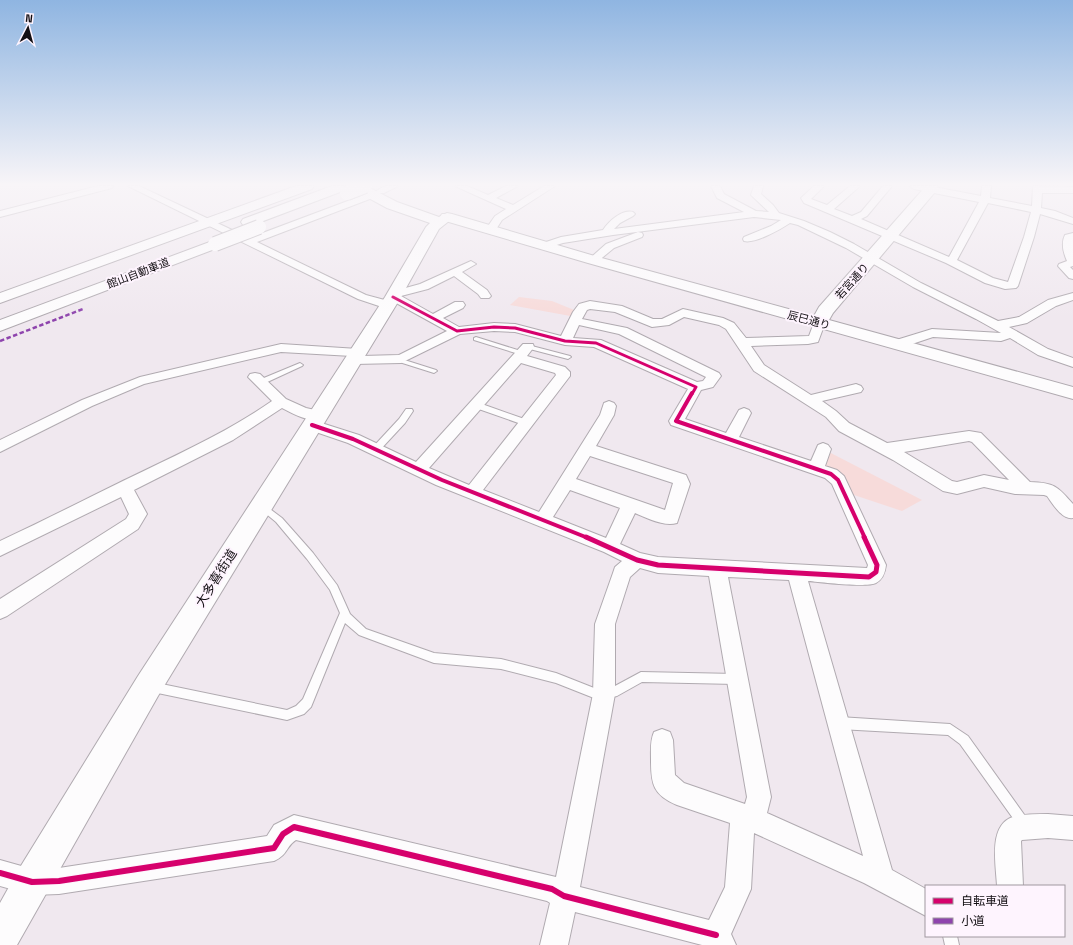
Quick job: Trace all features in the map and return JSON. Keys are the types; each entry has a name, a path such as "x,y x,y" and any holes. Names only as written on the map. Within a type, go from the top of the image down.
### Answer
{"main road":[{"path":"0,298 187,230"},
{"name":"館山自動車道","path":"0,326 238,230"},
{"name":"大多喜街道","path":"0,939 148,686 356,357 392,299 431,230"},
{"name":"辰巳通り","path":"474,230 487,235 544,246"},
{"name":"辰巳通り","path":"494,230 593,260 1073,393"},
{"name":"若宮通り","path":"819,323 825,311 896,230"},
{"name":"館山自動車道","path":"0,314 210,241"}],"street":[{"path":"225,230 362,297 392,299 434,318 457,331"},
{"path":"249,242 277,230"},
{"path":"544,246 560,240 630,230"},
{"path":"748,239 771,230"},
{"path":"826,230 871,259 917,285 996,325 1044,352 1073,363"},
{"path":"875,230 951,262 994,282 1012,286 1030,230"},
{"path":"951,262 968,230"},
{"path":"593,260 610,246 633,236 655,231 682,234"},
{"path":"1073,236 1069,237 1068,251 1072,262 1063,266 1073,276"},
{"path":"392,299 424,286 470,264"},
{"path":"455,272 483,292 485,296"},
{"path":"996,325 1014,323 1023,320 1052,303 1073,296"},
{"path":"434,318 459,305"},
{"path":"564,341 583,308 590,306 618,309 652,323 665,322 683,313 722,322 730,326 760,368 831,414 844,426 949,487 957,488 984,481 1015,488 1046,489 1053,492 1070,512"},
{"path":"0,447 120,388 140,381 281,348 315,349 356,357 401,359 457,331 494,327 515,328 564,341 596,342 696,387 708,384 714,376 623,331 575,320"},
{"path":"742,342 814,339 819,323"},
{"path":"898,344 932,333 941,332 1001,337 1012,334"},
{"path":"418,470 523,353 563,372 563,376 473,492"},
{"path":"258,380 281,402 316,420 324,428 376,449 418,470 610,547 637,560 658,565 869,577 876,572 877,565 838,480 832,474 676,421 696,387"},
{"path":"808,400 856,389"},
{"path":"0,549 46,528 233,433 266,414 281,402"},
{"path":"543,520 607,415 609,406"},
{"path":"730,439 744,413"},
{"path":"885,449 969,436 976,437 1026,488"},
{"path":"566,482 665,518 671,518 682,484 680,479 586,449"},
{"path":"816,469 823,449"},
{"path":"0,610 132,524 138,514 124,488"},
{"path":"610,547 630,505"},
{"path":"554,945 604,694 605,624 622,573 637,560"},
{"path":"0,873 32,882 59,880 274,848 283,834 294,827 552,889 564,896 719,940 738,889 742,823 754,815 759,797 736,679 717,569"},
{"path":"796,573 882,879"},
{"path":"662,740 663,779 669,787 677,793 749,818 882,879 925,902"},
{"path":"1010,885 1008,837 1016,828 1048,826 1073,828"}],"lane":[{"path":"476,339 523,353 568,358"},
{"path":"396,359 434,371"},
{"path":"258,380 300,365"},
{"path":"476,405 527,423"},
{"path":"376,449 402,421 409,411"},
{"path":"262,505 279,520 310,556 334,588 346,617 363,632 434,658 501,664 556,678 594,693 604,694 617,691 642,677 736,679"},
{"path":"148,686 287,715 300,710 307,703 344,614"},
{"path":"838,723 950,730 964,740 1027,828"}],"shaded area":[{"path":"519,297 552,301 579,312 576,317 510,305"},
{"path":"823,449 922,500 902,511 842,491 816,469"}],"marked path":[{"path":"0,341 83,309"}],"cycle path":[{"path":"312,425 340,433 442,480 610,547 637,560 658,565 869,577 876,572 877,565 873,556 838,480 831,474 676,421 696,387 596,343 565,341 515,328 494,327 457,331 393,297"},
{"path":"0,873 32,882 59,881 274,848 283,834 294,827 552,889 564,896 716,935"}]}
